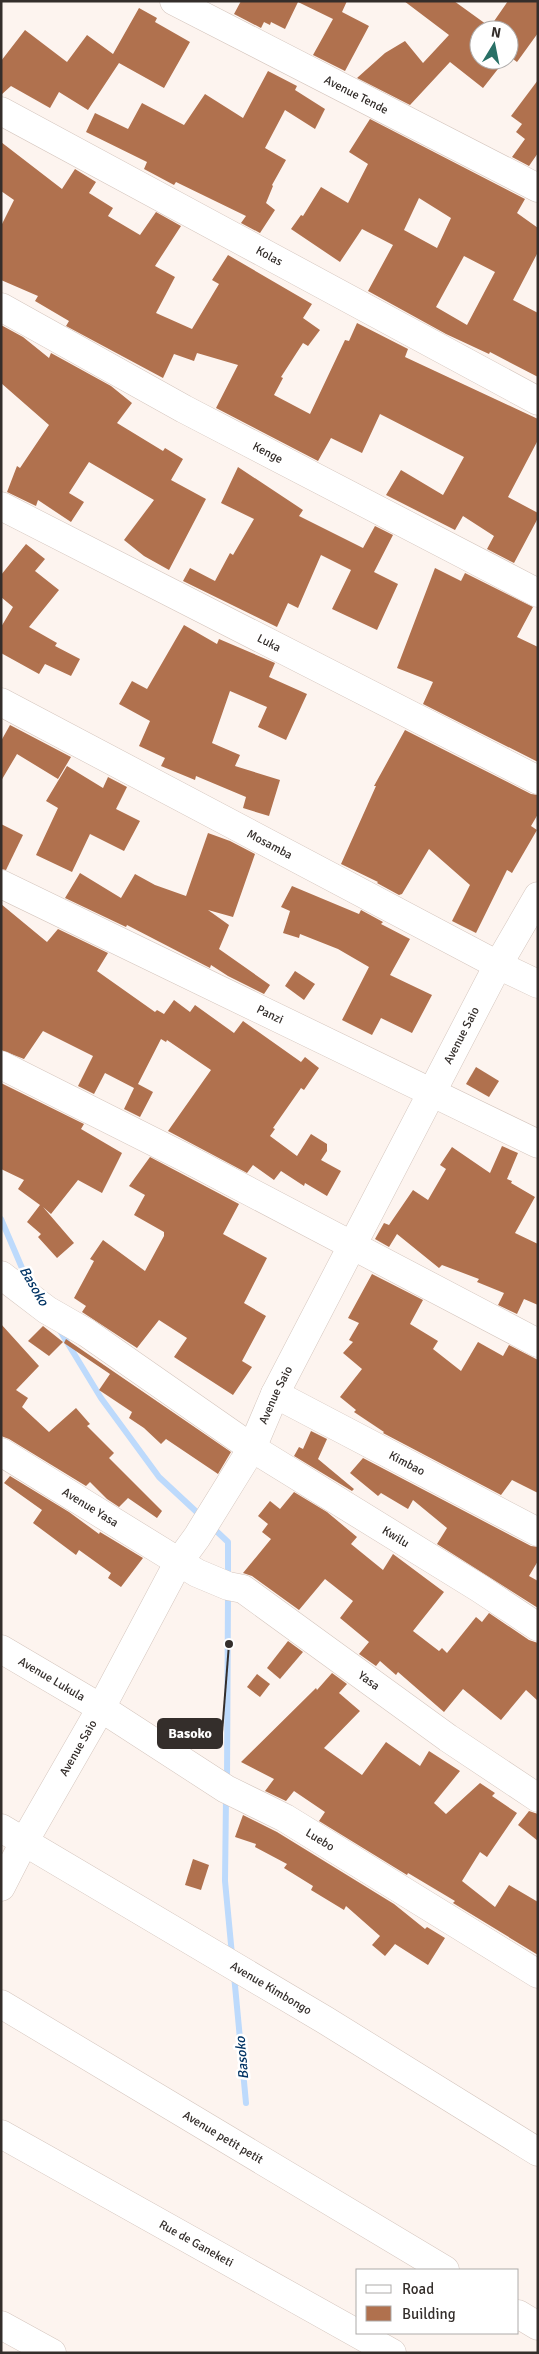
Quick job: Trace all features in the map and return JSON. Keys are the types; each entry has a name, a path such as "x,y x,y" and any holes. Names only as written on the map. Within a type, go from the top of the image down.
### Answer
{"street":[{"name":"Avenue Tende","path":"174,1 538,188"},
{"name":"Kolas","path":"1,111 538,401"},
{"name":"Kenge","path":"1,307 184,409 538,593"},
{"name":"Luka","path":"1,506 538,780"},
{"name":"Mosamba","path":"1,702 498,966 538,984"},
{"name":"Panzi","path":"1,884 538,1144"},
{"name":"Avenue Saio","path":"1,1887 13,1835 101,1708 187,1568 197,1537 252,1448 275,1394 498,966 538,896"},
{"path":"1,1066 184,1158 538,1343"},
{"name":"Kwilu","path":"1,1275 48,1310 87,1332 252,1448 479,1588 538,1627"},
{"name":"Kimbao","path":"275,1394 538,1532"},
{"name":"Avenue Yasa","path":"1,1452 187,1568"},
{"name":"Yasa","path":"187,1568 228,1586 243,1589 448,1738 538,1798"},
{"name":"Avenue Lukula","path":"1,1649 101,1708"},
{"name":"Luebo","path":"101,1708 226,1789 285,1818 538,1974"},
{"name":"Avenue Kimbongo","path":"13,1835 300,2005 538,2152"},
{"name":"Avenue petit petit","path":"1,2004 443,2269"},
{"name":"Rue de Ganeketi","path":"1,2134 356,2333"},
{"path":"519,2315 538,2326"},
{"path":"1,2325 52,2353"},
{"name":"Rue de Ganeketi","path":"358,2334 392,2353"}],"building":[{"path":"241,1 347,1 342,12 369,26 345,71 313,55 333,19 298,2 285,29 271,22 270,25 264,22 261,28 234,14"},
{"path":"404,1 454,1 480,20 469,20 469,70 497,70 483,88 450,62 410,105 357,78 385,53 405,41 423,63 449,35"},
{"path":"508,1 538,1 538,33 519,59 519,20 495,20"},
{"path":"139,8 157,18 155,22 190,42 164,88 119,63 88,110 59,92 50,108 11,86 1,95 1,61 25,30 67,62 87,35 113,54"},
{"path":"268,71 297,86 295,90 325,109 315,129 285,110 265,148 286,160 272,185 266,203 275,210 260,233 241,223 246,216 176,182 174,185 144,169 147,162 86,132 95,113 128,129 142,103 184,125 205,94 243,118"},
{"path":"538,80 538,153 529,166 512,157 525,139 516,132 522,124 511,116"},
{"path":"370,119 525,199 517,213 538,228 538,252 513,300 538,313 538,377 490,352 489,354 446,334 368,291 393,245 362,229 340,262 291,229 301,215 303,216 321,187 348,203 368,164 349,152","holes":["419,198 451,218 437,248 404,230","464,256 495,272 467,325 436,307"]},
{"path":"1,142 62,189 75,169 96,182 89,193 113,208 108,216 140,235 156,212 181,226 155,266 175,277 156,313 192,329 219,284 212,280 228,255 312,304 303,318 320,330 308,346 303,343 281,377 283,378 274,395 310,414 345,340 349,341 357,323 408,349 405,357 538,419 538,440 508,497 538,513 538,518 514,563 487,549 494,536 463,516 455,530 386,495 401,470 443,495 464,457 380,414 362,453 331,438 318,461 216,408 238,365 197,353 194,361 174,354 163,378 66,326 69,321 35,301 38,296 1,280 1,226 14,200 1,191"},
{"path":"1,325 23,337 49,358 51,353 111,386 132,403 117,423 163,451 165,448 183,459 171,480 206,499 169,570 144,556 124,540 154,500 89,462 69,493 84,502 71,522 38,500 36,506 7,492 17,466 20,468 49,425 1,383"},
{"path":"238,467 303,510 299,516 363,548 375,526 393,535 374,572 398,584 377,630 332,609 351,570 321,555 298,608 288,603 277,627 183,581 190,568 215,581 230,553 233,555 254,519 221,503"},
{"path":"26,544 45,559 35,571 59,590 29,627 57,643 55,646 80,659 71,676 45,664 39,674 1,653 1,627 13,607 1,597 1,575"},
{"path":"435,568 461,581 465,573 533,607 517,637 538,647 538,762 423,704 433,682 397,668"},
{"path":"184,625 217,644 219,639 275,663 269,677 307,694 286,740 258,727 267,707 230,691 212,743 240,755 235,766 280,780 269,816 243,808 246,797 196,776 195,780 161,766 165,758 139,746 150,721 119,704 132,681 147,689"},
{"path":"10,725 71,757 58,779 17,754 1,781 1,741"},
{"path":"405,730 531,794 538,795 538,814 531,826 537,830 512,873 507,870 476,933 452,921 470,885 429,849 402,894 399,895 378,882 341,864 376,786 374,786"},
{"path":"67,766 103,788 108,777 127,787 116,809 140,821 124,851 90,834 72,872 36,855 58,808 46,801"},
{"path":"1,824 23,835 6,870 1,869"},
{"path":"208,833 230,841 255,854 233,917 208,910 229,925 219,949 270,985 264,994 211,965 210,968 127,925 126,927 65,898 80,873 121,898 135,874 155,885 186,896"},
{"path":"292,886 359,914 361,910 383,922 381,924 410,939 390,975 432,995 412,1033 381,1018 372,1035 342,1020 369,967 338,949 300,934 299,938 283,933 290,911 281,907"},
{"path":"1,904 47,942 58,929 108,953 97,971 155,1012 157,1010 164,1014 174,1000 190,1012 195,1005 234,1033 243,1021 301,1062 305,1057 319,1068 304,1090 301,1088 273,1128 275,1129 270,1136 297,1156 311,1134 327,1144 327,1151 321,1160 341,1171 327,1196 305,1183 304,1186 281,1171 274,1180 253,1165 247,1173 168,1131 211,1070 167,1040 166,1042 161,1039 138,1084 153,1092 140,1117 124,1109 134,1088 105,1073 94,1094 78,1086 93,1056 43,1031 24,1059 1,1050"},
{"path":"295,971 315,984 304,1000 285,986"},
{"path":"476,1067 499,1081 489,1097 466,1084"},
{"path":"1,1083 84,1124 81,1129 122,1153 102,1193 78,1180 51,1214 43,1207 74,1243 57,1258 38,1237 41,1234 27,1222 40,1205 18,1189 24,1180 1,1169"},
{"path":"502,1146 518,1153 507,1179 535,1197 515,1233 538,1244 538,1305 524,1299 517,1314 498,1305 504,1293 477,1282 479,1279 442,1265 439,1268 397,1234 389,1247 375,1239 384,1223 389,1225 413,1190 428,1200 446,1169 440,1165 452,1147 490,1173"},
{"path":"150,1157 239,1204 223,1234 267,1258 244,1303 266,1316 242,1361 252,1367 233,1395 174,1357 187,1338 159,1320 137,1348 82,1312 86,1306 74,1298 94,1261 90,1259 103,1240 145,1271 164,1236 164,1232 134,1215 145,1195 129,1186"},
{"path":"372,1274 423,1300 410,1324 438,1341 433,1349 461,1371 478,1342 503,1356 509,1345 538,1360 538,1493 512,1480 501,1495 383,1433 354,1412 356,1410 340,1397 362,1369 343,1353 353,1342 349,1340 359,1323 348,1318"},
{"path":"1,1324 39,1366 16,1390 28,1398 22,1407 49,1432 76,1408 90,1424 87,1426 114,1453 109,1458 162,1511 157,1518 128,1498 119,1507 107,1499 90,1482 86,1486 1,1436"},
{"path":"43,1326 63,1342 49,1356 28,1341"},
{"path":"66,1339 231,1452 218,1474 166,1439 161,1444 144,1428 129,1418 132,1412 99,1390 110,1374 64,1343"},
{"path":"311,1431 327,1439 318,1459 354,1489 352,1491 294,1456 299,1447 303,1449"},
{"path":"363,1458 531,1546 538,1547 538,1561 529,1576 538,1581 538,1608 437,1544 447,1528 413,1500 408,1509 381,1493 378,1496 350,1473"},
{"path":"10,1476 69,1512 99,1534 100,1532 143,1558 121,1587 108,1578 111,1573 79,1550 76,1555 33,1523 42,1510 4,1483"},
{"path":"294,1492 327,1512 357,1537 351,1544 383,1570 393,1554 444,1592 413,1631 439,1651 442,1648 447,1653 476,1617 482,1622 489,1613 529,1640 538,1643 538,1701 526,1690 501,1720 463,1689 444,1712 398,1672 396,1675 380,1661 376,1666 359,1654 369,1642 340,1618 353,1601 325,1579 299,1610 252,1576 243,1573 271,1539 262,1532 268,1524 258,1516 270,1501 280,1509"},
{"path":"288,1641 303,1652 280,1679 267,1668"},
{"path":"332,1673 347,1684 339,1693 360,1711 324,1748 362,1775 386,1742 420,1766 429,1751 460,1771 434,1803 446,1814 480,1783 495,1793 492,1796 517,1813 487,1857 480,1852 462,1881 495,1907 509,1885 538,1902 538,1955 453,1903 455,1901 408,1873 407,1875 319,1821 325,1812 294,1791 286,1801 265,1791 274,1779 241,1762 316,1688 317,1690"},
{"path":"257,1674 270,1684 260,1697 247,1687"},
{"path":"529,1811 538,1814 538,1841 518,1825"},
{"path":"243,1815 277,1832 394,1904 425,1929 427,1927 445,1938 428,1965 395,1944 385,1956 372,1945 380,1936 346,1906 344,1910 311,1890 313,1886 284,1868 287,1864 255,1847 256,1844 235,1837"},
{"path":"193,1859 209,1865 201,1890 185,1885"}],"waterway":[{"name":"Basoko","path":"1,1219 22,1268 33,1286"},
{"name":"Basoko","path":"59,1329 101,1398 159,1477 202,1517"},
{"name":"Basoko","path":"211,1526 228,1542 228,1578"},
{"name":"Basoko","path":"227,1781 228,1593"},
{"name":"Basoko","path":"226,1798 225,1881 232,1955"},
{"name":"Basoko","path":"234,1975 246,2103"}],"place":[{"name":"Basoko","path":"229,1644"}]}
